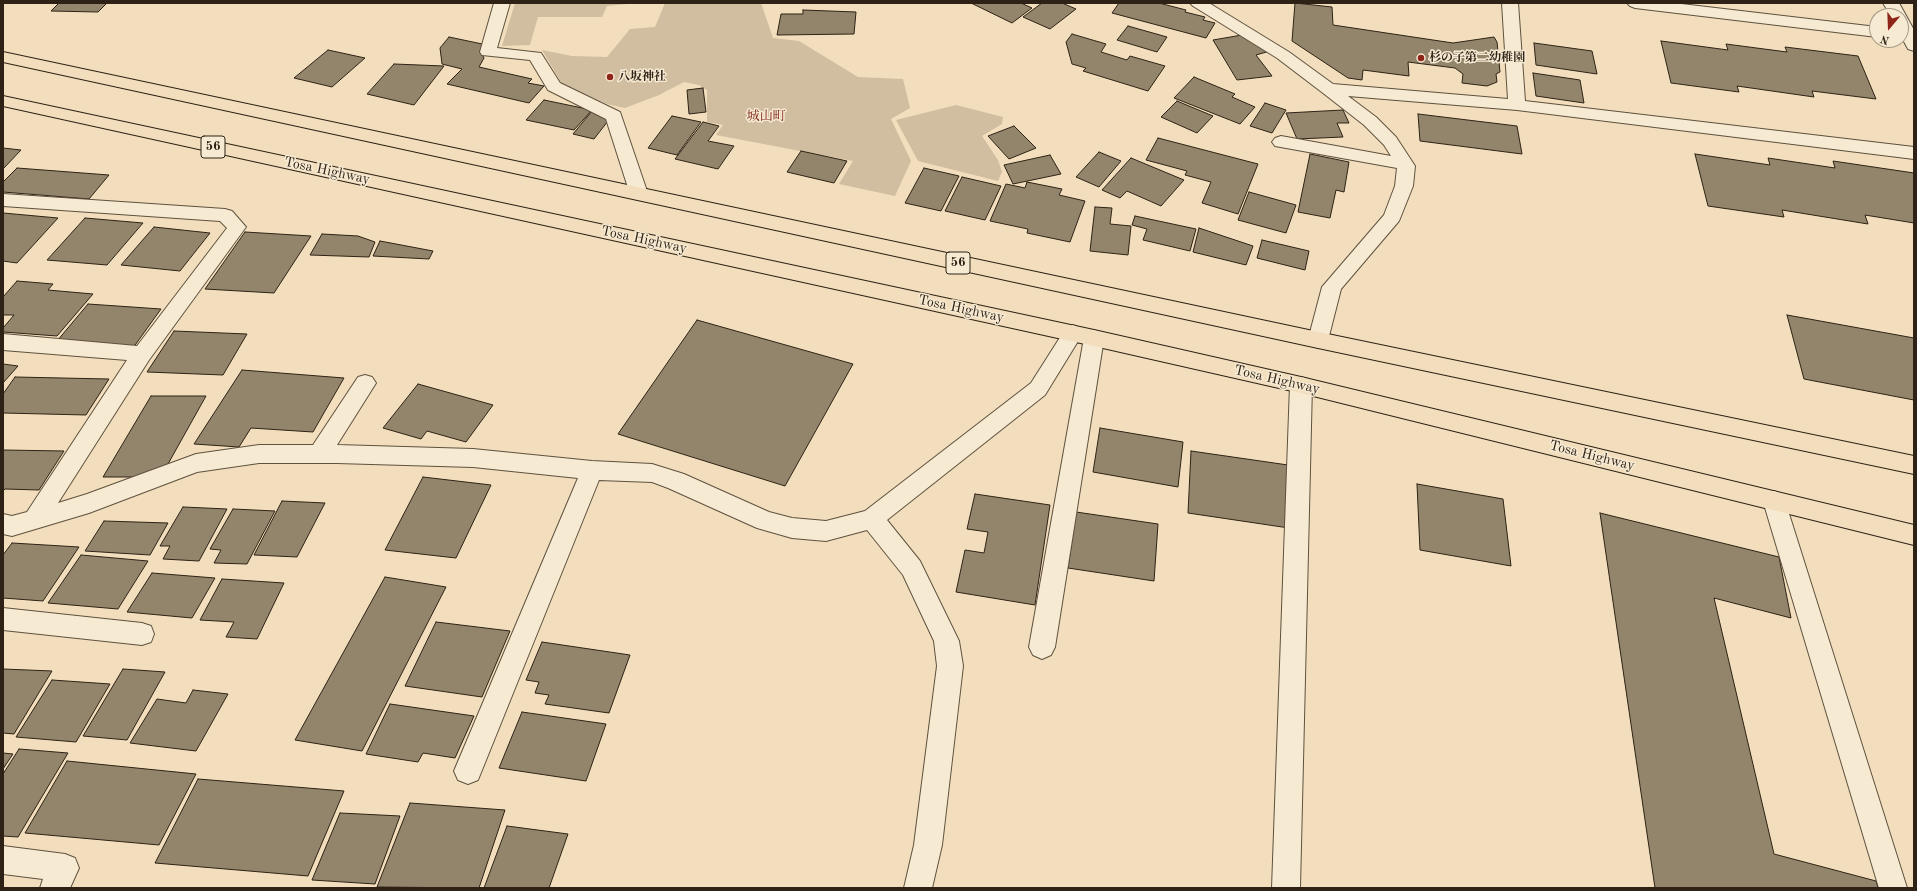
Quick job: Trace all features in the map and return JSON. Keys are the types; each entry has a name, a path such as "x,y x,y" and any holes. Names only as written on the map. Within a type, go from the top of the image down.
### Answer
{"highway":[{"name":"56","path":"3,57 1318,340 1914,465"},
{"name":"Tosa Highway","path":"3,101 1084,335 1301,385 1914,535"}],"street":[{"path":"502,3 488,52 535,56 554,86 614,116 639,194"},
{"path":"1198,3 1283,55 1370,121 1390,141 1406,166 1404,186 1392,217 1332,287 1318,340"},
{"path":"1510,3 1517,105"},
{"path":"1635,3 1869,31"},
{"path":"1329,89 1517,105 1914,153"},
{"path":"1281,142 1405,164"},
{"path":"3,200 225,215 237,227 13,526"},
{"path":"13,526 89,503 196,463 259,454 319,454 473,458 592,470 652,473 676,481 765,521 792,528 826,531 872,519 1038,389 1084,335"},
{"path":"1042,647 1084,335"},
{"path":"3,342 142,354"},
{"path":"319,454 365,382"},
{"path":"1286,887 1301,385"},
{"path":"468,771 592,470"},
{"path":"1774,501 1893,888"},
{"path":"872,519 912,568 946,641 950,666 928,845 918,888"},
{"path":"3,619 142,634"},
{"path":"3,860 65,868 54,888"}],"shaded area":[{"path":"515,3 638,3 607,6 602,17 538,17 530,45 502,46"},
{"path":"665,3 761,3 773,38 799,41 858,77 903,79 910,108 891,119 911,161 895,196 839,184 853,161 716,135 723,125 707,122 707,90 699,85 684,82 659,95 625,108 607,104 562,84 542,50 572,56 607,57 630,29 655,27"},
{"path":"956,105 1003,117 1002,124 982,136 998,160 1002,172 998,181 918,161 896,120"}],"building":[{"path":"59,3 107,3 98,12 51,11"},
{"path":"971,3 1021,3 1032,8 1012,23"},
{"path":"1042,3 1062,3 1076,9 1050,29 1023,17"},
{"path":"1119,3 1159,3 1186,10 1185,12 1205,17 1203,20 1215,23 1206,38 1112,13"},
{"path":"1295,3 1332,7 1333,25 1453,43 1494,37 1497,42 1500,72 1496,74 1497,82 1487,86 1462,83 1463,74 1455,68 1408,62 1409,76 1363,70 1362,80 1348,78 1292,41"},
{"path":"803,10 856,12 854,34 777,35 781,14 803,14"},
{"path":"1128,26 1167,37 1157,52 1117,40"},
{"path":"1072,34 1106,44 1101,52 1127,60 1130,56 1165,66 1148,91 1083,71 1086,68 1072,64 1066,42"},
{"path":"1242,35 1270,51 1256,55 1272,76 1237,80 1213,40"},
{"path":"449,37 487,45 481,52 484,58 479,67 532,79 528,83 544,86 529,103 447,84 462,69 442,64 440,48"},
{"path":"1661,41 1728,50 1726,44 1787,52 1785,47 1858,56 1876,99 1812,91 1814,97 1737,86 1739,92 1671,83"},
{"path":"1534,43 1592,51 1597,74 1536,65"},
{"path":"328,50 365,58 332,87 294,78"},
{"path":"394,64 444,66 414,105 367,94"},
{"path":"1533,73 1580,80 1584,103 1536,96"},
{"path":"1194,77 1235,94 1232,97 1255,107 1240,124 1174,98"},
{"path":"703,88 706,112 689,114 687,90"},
{"path":"544,100 592,110 574,130 526,120"},
{"path":"1177,101 1213,116 1197,133 1161,117"},
{"path":"1265,103 1286,110 1272,133 1250,126"},
{"path":"1343,110 1349,123 1337,123 1343,137 1297,139 1286,113"},
{"path":"592,111 606,118 608,121 594,139 573,134"},
{"path":"1418,114 1517,126 1522,154 1420,141"},
{"path":"672,116 701,122 677,155 648,148"},
{"path":"703,122 719,126 708,141 734,146 718,169 675,159"},
{"path":"1014,126 1036,148 1009,159 988,136"},
{"path":"1158,138 1258,164 1238,214 1202,203 1211,182 1185,175 1187,171 1146,160"},
{"path":"3,148 21,150 3,169"},
{"path":"801,151 847,161 834,183 787,172"},
{"path":"1099,152 1121,161 1099,187 1076,177"},
{"path":"1310,154 1349,162 1344,192 1336,190 1330,218 1298,212"},
{"path":"1695,154 1770,165 1768,158 1835,168 1833,161 1914,173 1914,223 1865,215 1868,224 1782,210 1784,217 1708,206"},
{"path":"1050,155 1061,174 1013,184 1004,165"},
{"path":"1131,158 1184,180 1161,206 1127,191 1120,198 1102,190"},
{"path":"17,168 109,175 89,199 3,192 3,182"},
{"path":"924,168 959,176 941,211 905,203"},
{"path":"962,177 1001,186 985,220 945,211"},
{"path":"1027,182 1062,189 1059,195 1085,201 1070,242 1027,233 1028,229 990,221 1006,184 1025,188"},
{"path":"1249,192 1296,205 1286,233 1238,220"},
{"path":"1095,207 1112,208 1110,224 1131,226 1128,255 1090,251"},
{"path":"3,213 58,218 17,263 3,261"},
{"path":"1135,216 1196,229 1190,251 1143,240 1147,229 1132,225"},
{"path":"85,218 143,223 107,265 47,260"},
{"path":"154,227 210,233 180,271 121,265"},
{"path":"1199,228 1253,246 1246,265 1193,252"},
{"path":"245,232 311,236 274,293 205,289"},
{"path":"322,234 358,236 375,242 369,257 310,255"},
{"path":"1262,240 1309,251 1305,270 1257,258"},
{"path":"380,241 433,251 429,259 373,256"},
{"path":"17,281 53,284 48,290 93,294 57,336 3,332 3,328 14,315 3,315 3,297"},
{"path":"88,304 161,309 133,348 57,341"},
{"path":"1787,315 1914,338 1914,400 1804,379"},
{"path":"697,320 853,364 785,486 618,434"},
{"path":"174,331 247,334 223,375 147,372"},
{"path":"3,364 18,366 3,383"},
{"path":"242,370 344,378 313,432 251,428 239,447 194,444"},
{"path":"15,377 109,379 86,415 3,413 3,394"},
{"path":"418,384 493,405 466,442 427,431 421,439 383,428"},
{"path":"151,396 206,396 168,464 140,477 103,477"},
{"path":"1100,428 1183,442 1178,487 1093,472"},
{"path":"3,450 64,451 39,490 5,489 3,491"},
{"path":"1191,451 1288,465 1289,528 1188,513"},
{"path":"423,477 491,485 456,558 385,550"},
{"path":"1417,484 1503,499 1511,566 1420,550"},
{"path":"975,494 1050,505 1035,605 956,592 965,550 984,553 988,532 967,529"},
{"path":"282,501 325,503 297,557 254,555"},
{"path":"183,507 227,509 199,561 163,559 170,546 160,546"},
{"path":"233,509 275,511 247,564 214,563 221,550 210,549"},
{"path":"1076,512 1158,524 1154,581 1068,568"},
{"path":"1600,513 1779,557 1791,618 1714,598 1774,854 1876,881 1878,888 1655,888"},
{"path":"104,521 168,523 150,555 85,551"},
{"path":"12,543 79,547 43,601 3,598 3,555"},
{"path":"81,555 148,561 118,609 48,603"},
{"path":"152,573 215,578 192,618 127,612"},
{"path":"385,577 446,587 362,751 295,740"},
{"path":"222,579 284,583 257,639 226,637 234,622 200,620"},
{"path":"436,622 510,631 482,697 405,686"},
{"path":"542,642 630,655 609,713 545,704 549,695 535,693 539,682 526,680"},
{"path":"3,669 52,671 14,734 3,733"},
{"path":"123,669 165,672 127,740 83,736"},
{"path":"52,680 110,684 76,742 16,737"},
{"path":"193,690 228,694 196,751 130,743 157,699 186,703"},
{"path":"390,704 474,716 455,758 423,753 418,762 366,754"},
{"path":"522,712 606,724 586,781 499,768"},
{"path":"19,749 68,753 18,837 3,836 3,774"},
{"path":"3,753 13,754 3,769"},
{"path":"67,761 196,774 159,845 25,833"},
{"path":"198,779 344,791 308,876 155,863"},
{"path":"410,803 505,810 479,888 377,887"},
{"path":"340,813 400,816 375,884 312,880"},
{"path":"507,826 568,834 549,888 484,888"}],"place":[{"name":"杉の子第二幼稚園","path":"1421,58"},
{"name":"八坂神社","path":"610,77"}],"district":[{"name":"城山町","path":"766,117"}]}
